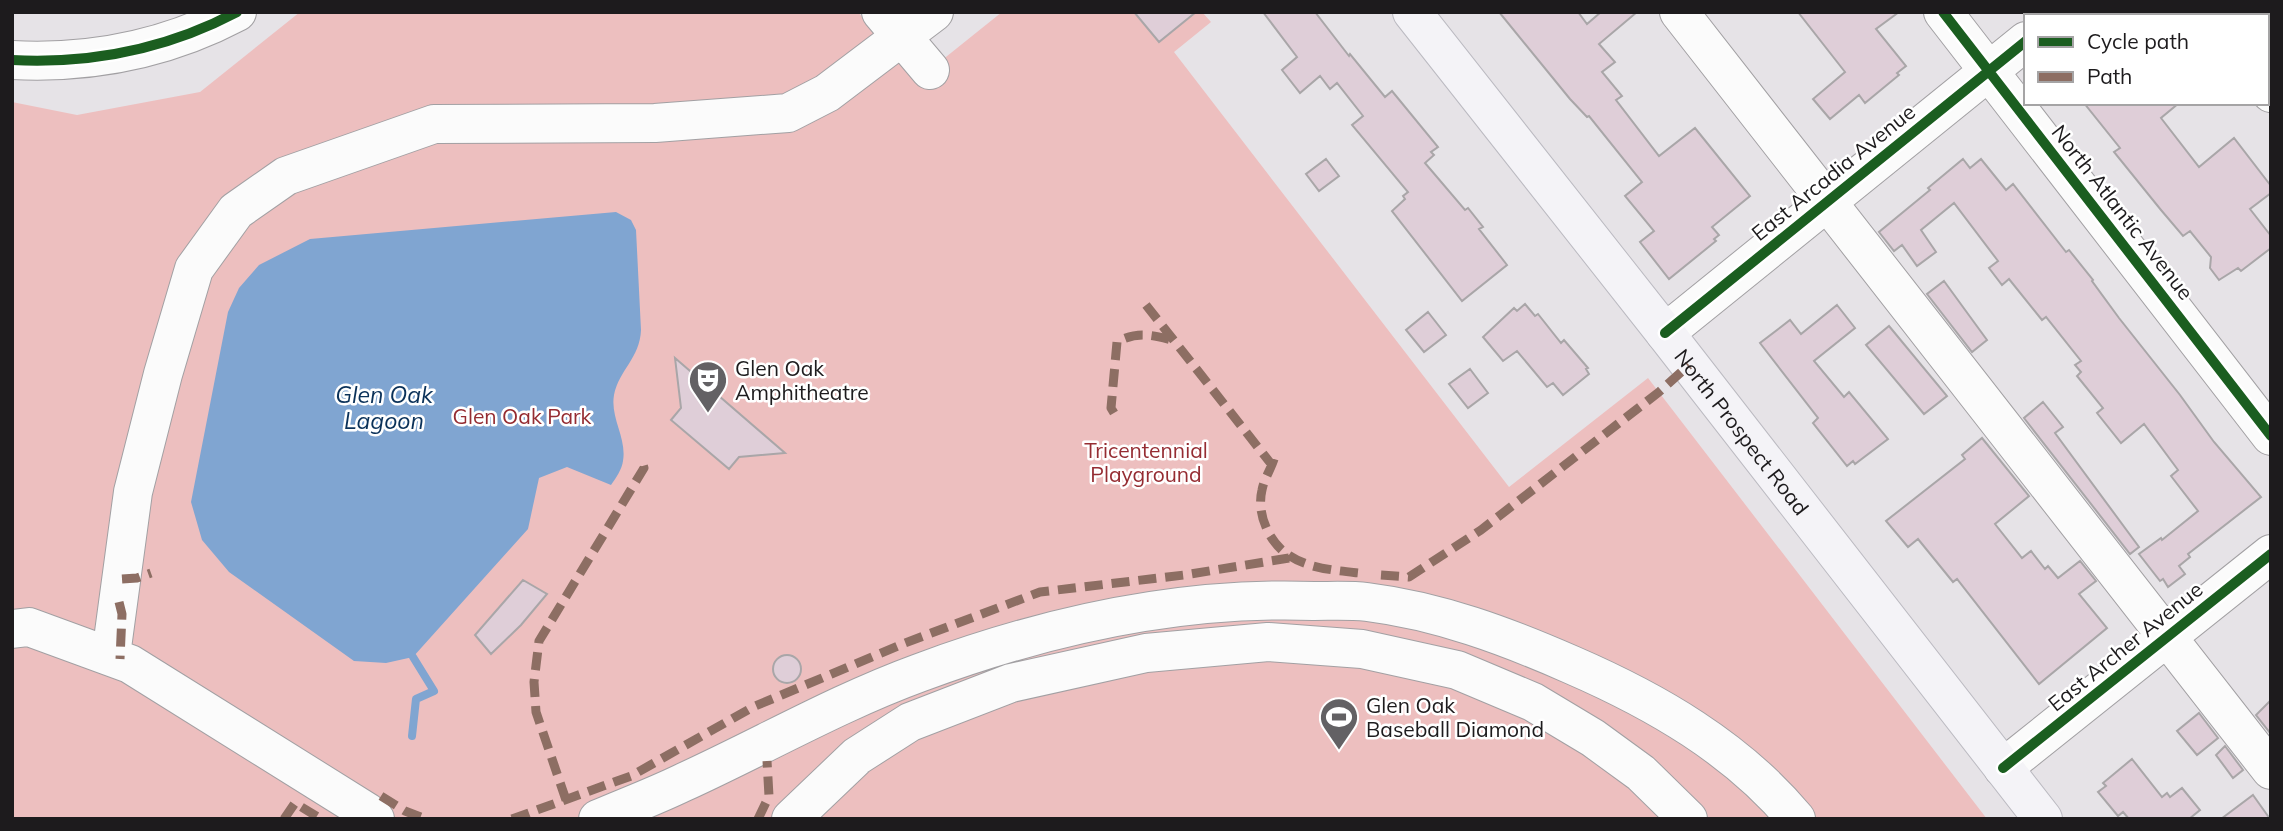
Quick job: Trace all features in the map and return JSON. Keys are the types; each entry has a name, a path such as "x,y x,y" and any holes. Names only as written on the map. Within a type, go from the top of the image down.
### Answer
{"main road":[{"name":"North Prospect Road","path":"1412,12 2043,819"}],"street":[{"path":"12,60 85,59 142,49 178,38 237,12"},
{"path":"111,655 133,492 163,374 194,269 236,211 286,176 434,124 655,123 788,113 827,93 892,25 934,12"},
{"path":"1679,12 2271,770"},
{"name":"North Atlantic Avenue","path":"1943,12 2271,436"},
{"path":"892,25 930,70"},
{"name":"East Arcadia Avenue","path":"1665,333 2024,43"},
{"name":"East Archer Avenue","path":"2003,768 2271,554"},
{"path":"598,819 681,784 803,723 918,673 1054,630 1168,608 1275,599 1367,602 1468,624 1521,642 1617,684 1708,738 1754,776 1796,819"},
{"path":"18,622 111,655 173,689 367,811 375,819"},
{"path":"791,819 857,756 910,722 1011,683 1146,653 1268,642 1363,649 1457,670 1534,702 1641,773 1688,819"},
{"path":"803,723 857,756"}],"green space":[{"name":"Glen Oak Park","path":"300,12 858,12 916,81 1002,12 1202,12 1211,22 1174,52 1509,487 1648,378 1987,819 12,819 12,102 77,115 200,92"}],"water":[{"name":"Glen Oak Lagoon","path":"616,212 631,220 636,230 641,330 637,348 614,395 614,412 624,453 621,467 611,485 567,467 539,478 528,529 413,657 386,663 354,661 229,572 202,540 191,502 228,312 239,288 259,265 310,239"}],"building":[{"path":"1134,12 1196,12 1159,42"},
{"path":"1263,12 1315,12 1385,97 1392,91 1438,147 1431,152 1434,155 1425,163 1465,210 1468,208 1483,227 1479,229 1507,265 1462,301 1392,211 1405,199 1403,196 1408,192 1352,125 1363,116 1337,83 1330,89 1320,76 1300,93 1282,70 1297,57"},
{"path":"1499,12 1578,12 1587,24 1601,12 1637,12 1599,44 1615,62 1602,72 1622,96 1616,100 1659,156 1695,128 1750,196 1712,227 1719,235 1714,239 1716,241 1669,279 1640,242 1654,231 1625,196 1642,182"},
{"path":"1798,12 1899,12 1876,29 1906,66 1865,103 1859,95 1830,119 1813,99 1845,72"},
{"path":"2086,105 2177,105 2161,118 2199,167 2234,138 2271,186 2271,193 2250,209 2271,236 2271,248 2241,271 2238,268 2219,280 2210,268 2211,257 2190,231 2183,236 2161,210 2114,152 2120,148"},
{"path":"1326,159 1339,176 1319,191 1306,174"},
{"path":"1963,159 1970,168 1981,159 2006,190 2013,184 2066,252 2069,250 2093,280 2214,442 2261,497 2188,554 2190,557 2179,566 2185,574 2168,587 2139,554 2161,538 2162,540 2198,511 2171,476 2178,470 2144,424 2121,443 2097,413 2103,408 2077,376 2081,372 2075,365 2081,361 2046,317 2042,320 2009,279 2002,285 1989,268 1998,261 1954,203 1921,230 1936,252 1917,266 1902,245 1894,251 1879,232"},
{"path":"1944,281 1987,340 1972,352 1927,294"},
{"path":"1525,304 1535,316 1538,314 1561,343 1564,340 1588,368 1586,369 1589,374 1563,395 1553,383 1547,387 1517,351 1503,361 1483,337 1514,308 1517,311"},
{"path":"1837,305 1855,328 1814,361 1844,397 1849,392 1888,439 1855,464 1853,461 1847,466 1813,423 1818,418 1760,343 1790,320 1801,334"},
{"path":"1428,312 1446,335 1424,352 1406,330"},
{"path":"1889,326 1947,396 1924,414 1866,345"},
{"name":"Glen Oak Amphitheatre","path":"675,358 785,453 739,457 729,469 671,420 681,408"},
{"path":"1470,369 1488,393 1468,408 1449,384"},
{"path":"2043,402 2063,427 2055,433 2139,547 2130,554 2024,418"},
{"path":"1982,438 2029,496 1995,524 2022,558 2031,551 2045,569 2048,566 2058,578 2080,561 2096,581 2079,594 2107,628 2039,684 1957,579 1953,582 1918,539 1908,547 1886,521 1965,459 1962,455"},
{"path":"523,580 547,594 521,625 491,654 475,635"},
{"path":"787,655 797,659 801,669 797,679 787,683 777,679 773,669 777,659"},
{"path":"2271,700 2271,734 2256,715"},
{"path":"2199,713 2218,738 2197,755 2177,731"},
{"path":"2225,746 2243,770 2233,778 2216,755"},
{"path":"2132,759 2162,797 2167,793 2170,797 2182,788 2200,810 2189,819 2129,819 2123,812 2118,816 2098,792 2106,786 2103,783"},
{"path":"2253,795 2270,819 2221,819"}],"waterway":[{"path":"412,736 416,699 434,691 413,657"}],"marked path":[{"path":"1146,305 1272,465"},
{"path":"1114,413 1111,408 1117,342 1138,335 1172,340"},
{"path":"1381,575 1409,577 1481,530 1659,392 1689,365"},
{"path":"1274,459 1263,486 1261,499 1263,518 1273,540 1292,558 1304,563 1359,573"},
{"path":"566,800 536,712 534,682 539,641 644,468 642,461"},
{"path":"512,819 631,776 753,707 905,643 1040,592 1184,575 1289,558"},
{"path":"122,579 151,573"},
{"path":"119,602 122,614 120,659"},
{"path":"758,819 769,796 767,761"},
{"path":"381,796 405,811 426,819"},
{"path":"284,819 295,803 321,819"}],"cycle path":[{"path":"12,60 70,59 128,51 183,36 237,12"},
{"path":"1943,12 2271,436"},
{"path":"1665,333 2024,43"},
{"path":"2003,768 2271,554"}],"place":[{"name":"Glen Oak Amphitheatre","path":"708,414"},
{"name":"Glen Oak Baseball Diamond","path":"1339,751"}],"park label":[{"name":"Tricentennial Playground","path":"1146,462"}]}
